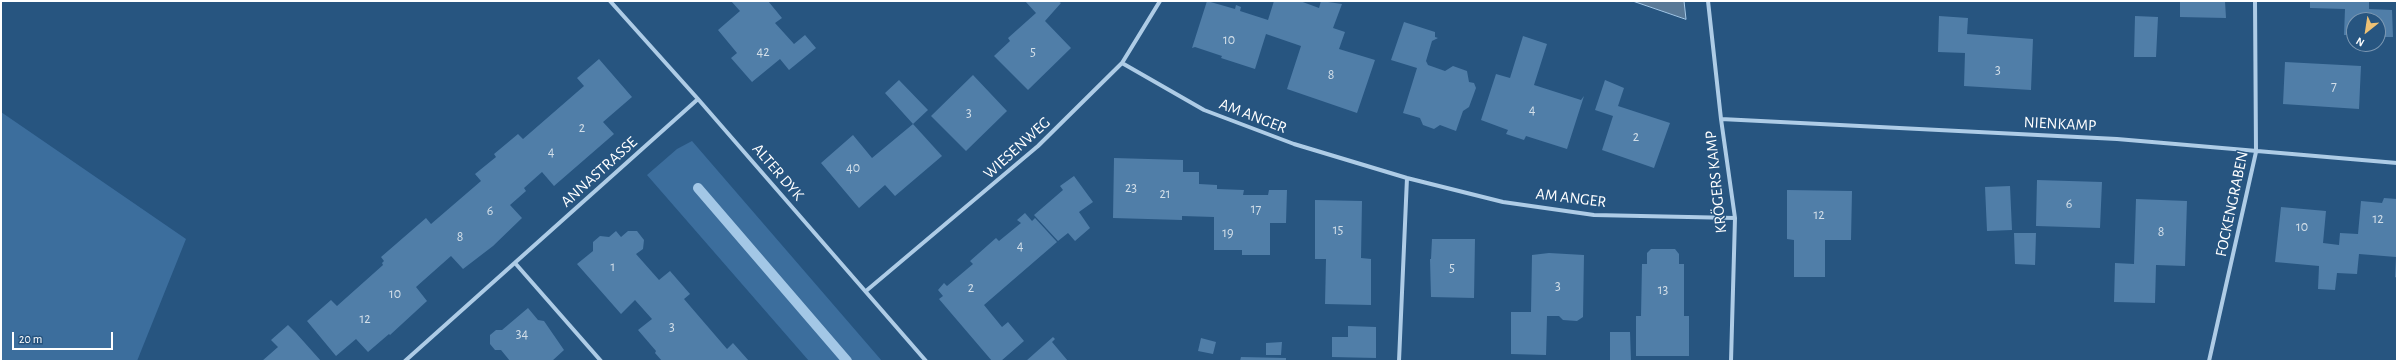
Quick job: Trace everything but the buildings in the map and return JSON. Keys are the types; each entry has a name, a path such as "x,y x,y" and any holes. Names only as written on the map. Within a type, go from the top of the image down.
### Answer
{"street":[{"name":"ALTER DYK","path":"610,1 698,99 926,361"},
{"name":"WIESENWEG","path":"866,291 1038,146 1122,63 1160,1"},
{"name":"KRÖGERS KAMP","path":"1708,1 1721,119 1735,218 1731,361"},
{"name":"FOCKENGRABEN","path":"2209,361 2256,152 2255,1"},
{"name":"AM ANGER","path":"1122,63 1204,110 1294,144 1406,178 1504,202 1594,215 1735,218"},
{"name":"ANNASTRASSE","path":"405,361 516,264 698,99"},
{"name":"NIENKAMP","path":"1721,119 2117,139 2397,163"},
{"path":"1399,361 1406,178"},
{"path":"516,264 601,361"}],"shaded area":[{"path":"1633,1 1684,1 1686,19"},
{"path":"1,112 186,239 137,361 1,361"},
{"path":"692,141 882,361 809,361 647,175 677,149"}],"waterway":[{"path":"698,188 847,361"}]}
